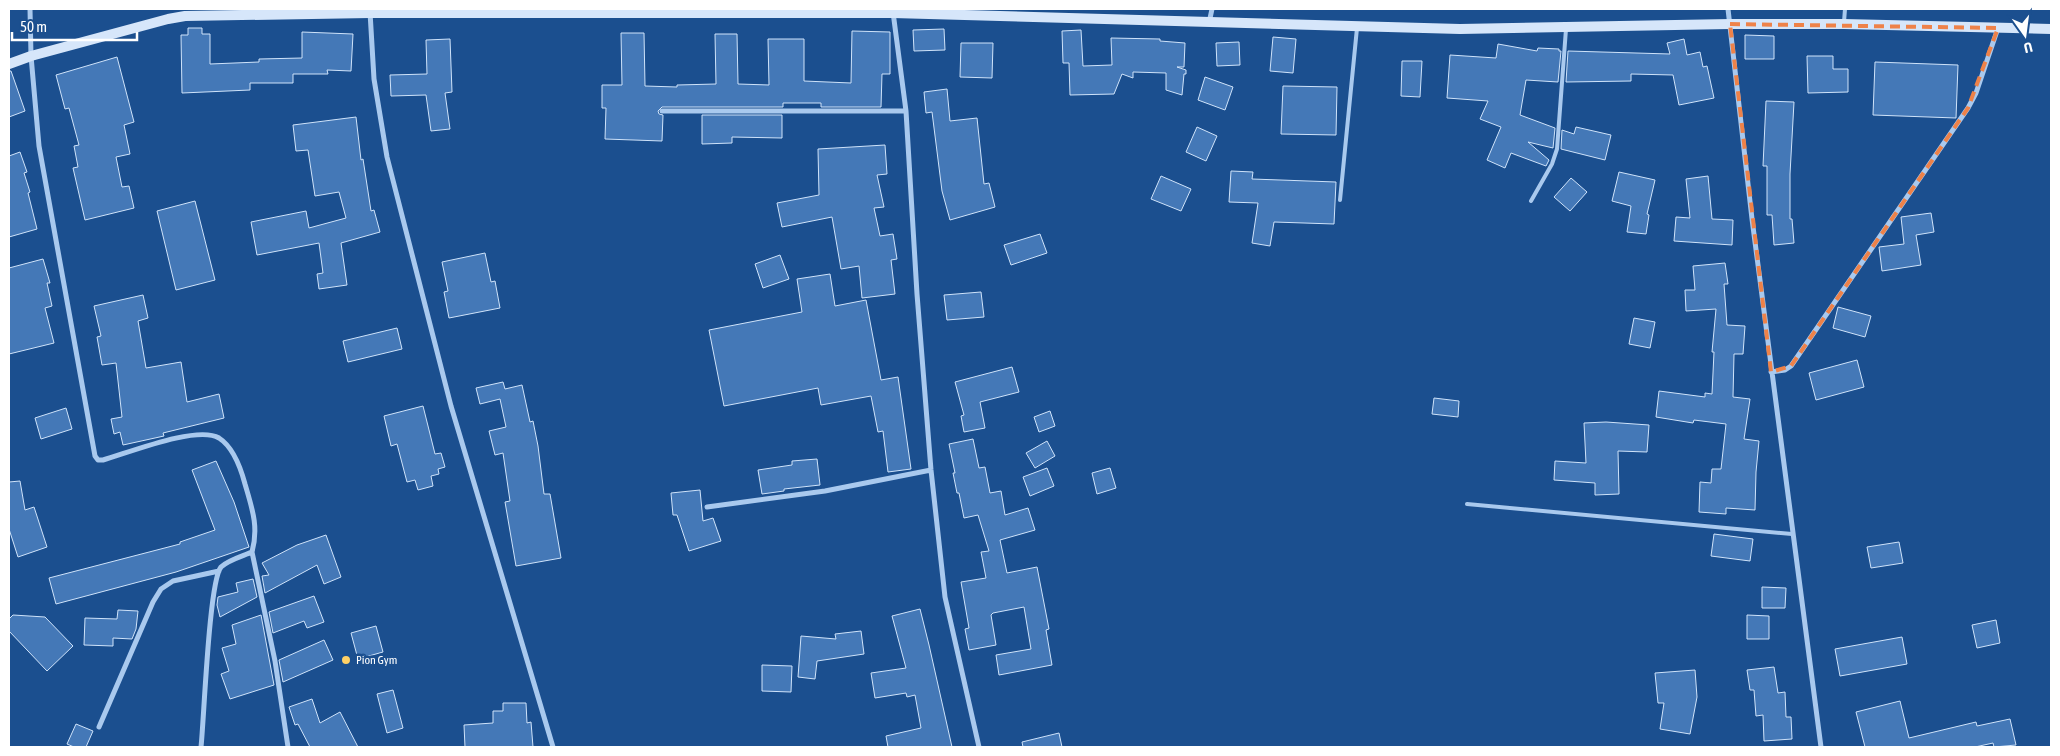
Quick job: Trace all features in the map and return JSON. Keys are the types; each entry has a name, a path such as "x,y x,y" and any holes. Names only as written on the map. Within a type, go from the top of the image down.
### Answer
{"street":[{"path":"30,9 31,56 40,146 95,456 98,460 103,460 176,438 202,434 218,438 239,464 256,521 256,539 252,552 275,661 288,747"},
{"path":"1209,23 1212,9"},
{"path":"1728,9 1771,372 1820,747"},
{"path":"370,11 374,79 387,157 451,406 553,747"},
{"path":"9,64 31,56 185,16 370,11 893,11 1209,23 1460,29 1730,24 1844,24 2051,29"},
{"path":"893,11 906,111 917,294 931,470 945,597 979,747"},
{"path":"1771,372 1785,370 1791,366 1968,108 1976,93 1998,28"},
{"path":"662,111 906,111"},
{"path":"708,507 806,494 931,470"},
{"path":"201,747 213,603 219,572 226,564 252,552"},
{"path":"99,727 153,602 161,589 173,582 219,572"}],"lane":[{"path":"1844,24 1845,9"},
{"path":"1340,200 1357,26"},
{"path":"1531,201 1552,164 1557,149 1566,27"},
{"path":"1467,504 1792,534"}],"highlighted area":[{"path":"1730,24 1998,28 1968,108 1791,366 1771,372"}],"building":[{"path":"188,28 202,28 202,34 210,34 210,64 259,62 259,59 302,58 302,32 353,34 351,71 327,70 328,74 293,74 293,83 250,83 250,90 182,93 181,35 188,35"},
{"path":"944,29 945,50 914,51 913,30"},
{"path":"1081,30 1083,66 1112,65 1111,38 1160,39 1160,41 1185,43 1184,67 1177,67 1186,70 1182,95 1166,90 1166,73 1133,72 1133,78 1122,74 1114,94 1070,95 1069,63 1063,63 1062,31"},
{"path":"852,31 890,32 890,74 882,74 881,107 821,107 821,103 783,103 783,107 662,107 658,111 659,114 663,115 662,141 605,139 606,108 602,108 602,85 622,85 621,33 644,33 645,86 677,87 677,85 716,84 715,34 737,34 738,84 769,85 768,39 804,39 804,81 851,83"},
{"path":"1745,35 1774,36 1774,59 1745,59"},
{"path":"1273,37 1296,39 1293,73 1270,71"},
{"path":"450,39 452,92 445,93 450,129 431,131 426,95 391,96 390,75 427,74 426,40"},
{"path":"1684,39 1687,55 1700,52 1703,67 1707,66 1714,98 1679,105 1673,75 1631,74 1631,81 1566,82 1568,51 1670,54 1667,43"},
{"path":"1239,42 1240,65 1217,66 1216,43"},
{"path":"961,43 993,43 992,78 960,77"},
{"path":"1498,44 1537,51 1538,48 1559,49 1561,51 1558,82 1526,80 1520,115 1555,128 1553,148 1528,142 1549,160 1546,166 1511,153 1505,168 1487,160 1501,127 1480,119 1488,101 1447,98 1450,55 1496,58"},
{"path":"1807,56 1833,56 1833,69 1848,69 1848,92 1808,93"},
{"path":"117,57 134,122 124,125 130,154 116,157 122,187 129,186 134,208 85,220 73,168 78,167 74,146 79,145 69,108 65,109 56,75"},
{"path":"1402,61 1422,61 1420,97 1401,96"},
{"path":"1875,62 1958,65 1956,118 1873,115"},
{"path":"9,71 11,71 25,111 9,117"},
{"path":"1205,77 1233,87 1225,110 1198,100"},
{"path":"1283,86 1337,87 1336,135 1281,134"},
{"path":"947,89 950,121 977,118 984,184 989,183 995,207 950,220 942,191 932,112 926,113 924,92"},
{"path":"1766,101 1794,102 1790,174 1790,219 1792,219 1794,243 1774,245 1772,215 1767,215 1767,166 1763,166"},
{"path":"702,115 782,115 782,138 732,137 732,143 702,144"},
{"path":"356,117 361,160 363,159 371,211 374,210 380,232 341,243 347,285 319,289 317,274 323,273 319,243 257,255 251,222 306,211 309,228 346,218 339,192 315,196 308,150 296,151 293,125"},
{"path":"1197,127 1217,136 1206,161 1186,152"},
{"path":"1576,127 1611,135 1605,160 1561,149 1562,130 1574,134"},
{"path":"885,145 887,174 877,175 884,207 874,208 880,236 893,234 897,259 891,260 895,294 862,298 859,266 841,269 832,217 782,227 777,203 819,195 818,149"},
{"path":"20,152 27,172 24,173 30,192 28,193 37,229 9,237 9,156"},
{"path":"1231,171 1253,172 1252,179 1336,182 1334,224 1274,222 1270,246 1252,243 1258,203 1229,202"},
{"path":"1619,172 1655,180 1647,214 1649,215 1646,234 1627,232 1631,206 1612,201"},
{"path":"1161,176 1191,189 1181,211 1151,199"},
{"path":"1708,176 1712,219 1733,220 1732,245 1674,241 1676,217 1690,218 1686,179"},
{"path":"1571,178 1587,192 1570,211 1554,197"},
{"path":"195,201 215,280 176,290 157,211"},
{"path":"1931,213 1934,232 1916,235 1921,265 1882,271 1879,247 1904,244 1901,217"},
{"path":"1040,234 1047,253 1011,265 1004,245"},
{"path":"485,253 491,282 495,281 500,308 449,318 444,292 448,291 442,262"},
{"path":"780,255 789,279 763,288 755,264"},
{"path":"43,259 50,283 47,283 52,306 45,308 54,343 9,354 9,268"},
{"path":"1725,263 1728,284 1724,284 1727,325 1745,326 1743,354 1734,354 1733,397 1750,399 1744,439 1759,441 1755,510 1726,508 1726,514 1699,512 1700,482 1711,483 1712,469 1721,469 1726,424 1694,420 1693,423 1656,417 1659,391 1705,397 1705,393 1712,394 1714,352 1712,352 1716,309 1686,311 1685,290 1695,290 1693,266"},
{"path":"830,274 835,306 866,300 881,380 898,377 911,469 888,472 883,431 878,432 871,396 821,405 818,388 724,406 709,330 802,312 797,279"},
{"path":"981,292 984,317 947,320 944,295"},
{"path":"143,295 148,318 138,321 146,368 181,362 187,402 219,394 224,418 163,433 164,436 123,445 120,432 114,434 111,419 122,417 116,363 102,365 97,337 101,336 94,306"},
{"path":"1838,307 1871,316 1865,337 1833,328"},
{"path":"1634,318 1655,322 1650,348 1629,344"},
{"path":"397,328 402,349 348,362 343,341"},
{"path":"1857,360 1864,387 1816,400 1809,373"},
{"path":"1012,367 1019,392 980,402 985,428 964,432 961,416 964,415 955,382"},
{"path":"503,382 505,389 522,385 530,422 533,421 544,494 550,494 561,558 516,566 505,502 510,501 503,453 495,455 489,431 506,427 500,399 480,404 476,388"},
{"path":"1434,398 1459,401 1458,417 1432,414"},
{"path":"423,406 435,454 441,453 445,467 438,469 439,474 431,476 433,486 418,490 415,480 407,482 397,444 391,446 384,416"},
{"path":"66,408 72,429 41,439 35,418"},
{"path":"1050,411 1055,426 1039,432 1034,417"},
{"path":"1606,422 1649,425 1647,452 1618,451 1619,494 1595,495 1595,483 1554,480 1555,461 1586,463 1584,423"},
{"path":"973,439 979,468 985,467 990,493 1001,491 1005,515 1028,508 1035,530 1000,540 1007,573 1037,567 1049,629 1046,630 1052,665 999,675 996,655 1031,649 1024,607 993,613 991,615 996,645 969,650 965,629 969,628 961,582 986,578 981,552 989,551 978,515 964,518 959,493 957,493 949,444"},
{"path":"1047,441 1055,456 1035,468 1026,453"},
{"path":"817,459 820,485 784,489 784,491 762,494 758,470 792,465 792,461"},
{"path":"216,461 234,502 249,547 176,572 56,604 49,578 180,544 180,542 215,530 192,470"},
{"path":"1047,468 1054,486 1030,496 1023,477"},
{"path":"1110,468 1116,488 1097,494 1092,473"},
{"path":"20,481 25,510 34,507 47,547 18,557 9,529 9,482"},
{"path":"700,490 703,521 713,518 721,541 689,551 677,515 673,515 671,493"},
{"path":"1714,534 1753,539 1750,561 1711,556"},
{"path":"326,535 341,577 324,584 317,565 265,593 262,576 269,575 262,563 297,545"},
{"path":"1899,542 1903,563 1871,568 1867,547"},
{"path":"253,579 257,597 220,617 217,605 218,597 238,592 236,583"},
{"path":"1762,587 1786,588 1785,608 1762,608"},
{"path":"314,596 324,622 307,628 304,621 273,633 269,612"},
{"path":"920,609 952,747 888,747 886,736 921,728 915,695 907,697 906,693 875,698 871,673 906,668 892,616"},
{"path":"118,610 138,611 136,629 132,639 113,638 113,646 84,645 85,618 117,619"},
{"path":"13,615 45,617 73,646 47,671 9,631 9,619"},
{"path":"261,615 274,685 230,699 221,674 229,671 222,648 236,644 232,625"},
{"path":"1747,615 1769,616 1769,639 1747,639"},
{"path":"1996,620 2000,643 1977,648 1972,625"},
{"path":"376,626 383,652 358,659 351,633"},
{"path":"861,631 864,654 817,661 815,679 798,677 801,636 836,639 835,634"},
{"path":"1902,637 1907,664 1840,676 1835,649"},
{"path":"324,640 333,660 283,682 279,660"},
{"path":"762,665 792,666 791,692 762,691"},
{"path":"1774,667 1778,693 1785,692 1786,717 1791,717 1792,739 1764,741 1763,715 1756,716 1754,690 1750,690 1747,670"},
{"path":"1695,670 1697,697 1690,734 1660,729 1664,703 1658,703 1655,673"},
{"path":"393,690 403,728 387,733 377,694"},
{"path":"312,699 320,723 340,712 358,747 310,747 298,724 295,725 289,707"},
{"path":"1900,701 1909,738 1976,722 1977,726 2010,719 2016,745 1994,747 1993,743 1975,747 1865,747 1856,712"},
{"path":"503,703 526,703 527,723 531,722 533,747 465,747 464,725 493,723 493,711 503,711"},
{"path":"76,724 93,731 86,747 74,747 67,744"},
{"path":"1059,733 1062,747 1023,747 1022,742"}],"place":[{"name":"Pion Gym","path":"346,660"}]}
